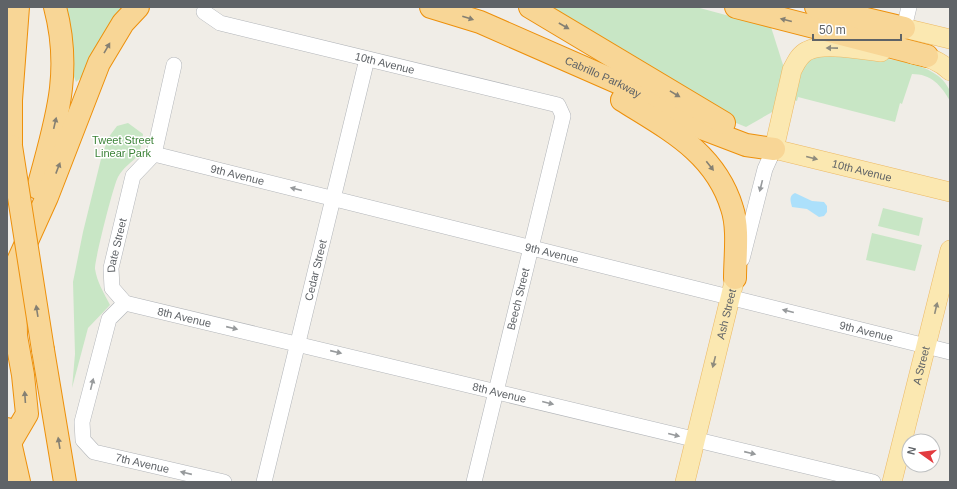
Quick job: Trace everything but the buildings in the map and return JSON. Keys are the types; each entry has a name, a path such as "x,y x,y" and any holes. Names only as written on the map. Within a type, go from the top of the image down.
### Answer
{"highway":[{"path":"18,7 11,100 11,146 65,482"},
{"path":"25,242 53,128 62,82 64,53 60,26 55,7"},
{"path":"19,482 9,436 26,414 24,375 16,336 14,308 15,277 18,261 25,242 47,197 99,63 124,23 138,7"},
{"name":"Cabrillo Parkway","path":"431,7 480,22 619,83 704,129 746,145 774,149"},
{"path":"530,7 710,116 774,149"},
{"path":"736,7 927,56"},
{"path":"816,7 904,28"},
{"path":"542,49 682,138 699,152 717,175 732,208 735,226 733,287"}],"main road":[{"path":"904,28 950,39"},
{"path":"774,149 792,70 798,59 806,51 816,48 833,47 927,56 943,64 950,70"},
{"name":"10th Avenue","path":"774,149 950,192"},
{"name":"A Street","path":"892,482 950,250"},
{"name":"Ash Street","path":"685,482 733,287"}],"street":[{"path":"904,28 909,7"},
{"name":"10th Avenue","path":"204,12 220,23 558,105 563,116"},
{"name":"Cedar Street","path":"264,482 367,59"},
{"path":"154,154 174,65"},
{"name":"Beech Street","path":"474,482 563,116"},
{"name":"Ash Street","path":"733,287 744,255 765,169 774,149"},
{"name":"9th Avenue","path":"154,154 531,248 733,287 950,352"},
{"name":"Date Street","path":"126,303 112,288 112,268 133,176 154,154"},
{"name":"8th Avenue","path":"126,303 496,390 695,440 873,482"},
{"name":"7th Avenue","path":"126,303 108,319 82,422 83,440 94,452 224,482"}],"green space":[{"path":"64,7 130,7 84,75 76,82 71,68"},
{"path":"544,7 696,7 771,27 784,68 774,111 746,127 724,118"},
{"path":"826,54 876,57 912,64 928,70 941,78 949,89 950,101 939,85 930,78 912,74 902,104 900,103 895,122 798,97 797,101 791,99 806,60"},
{"name":"Tweet Street Linear Park","path":"128,123 143,134 142,144 137,156 122,171 116,182 95,269 97,278 110,305 88,328 72,388 75,354 73,282 83,232 101,159 108,138 117,126"},
{"path":"883,208 923,218 919,236 878,226"},
{"path":"872,233 922,245 915,271 866,260"}],"water":[{"path":"795,193 812,201 824,202 827,206 827,212 824,216 819,217 807,209 792,207 791,196"}]}
